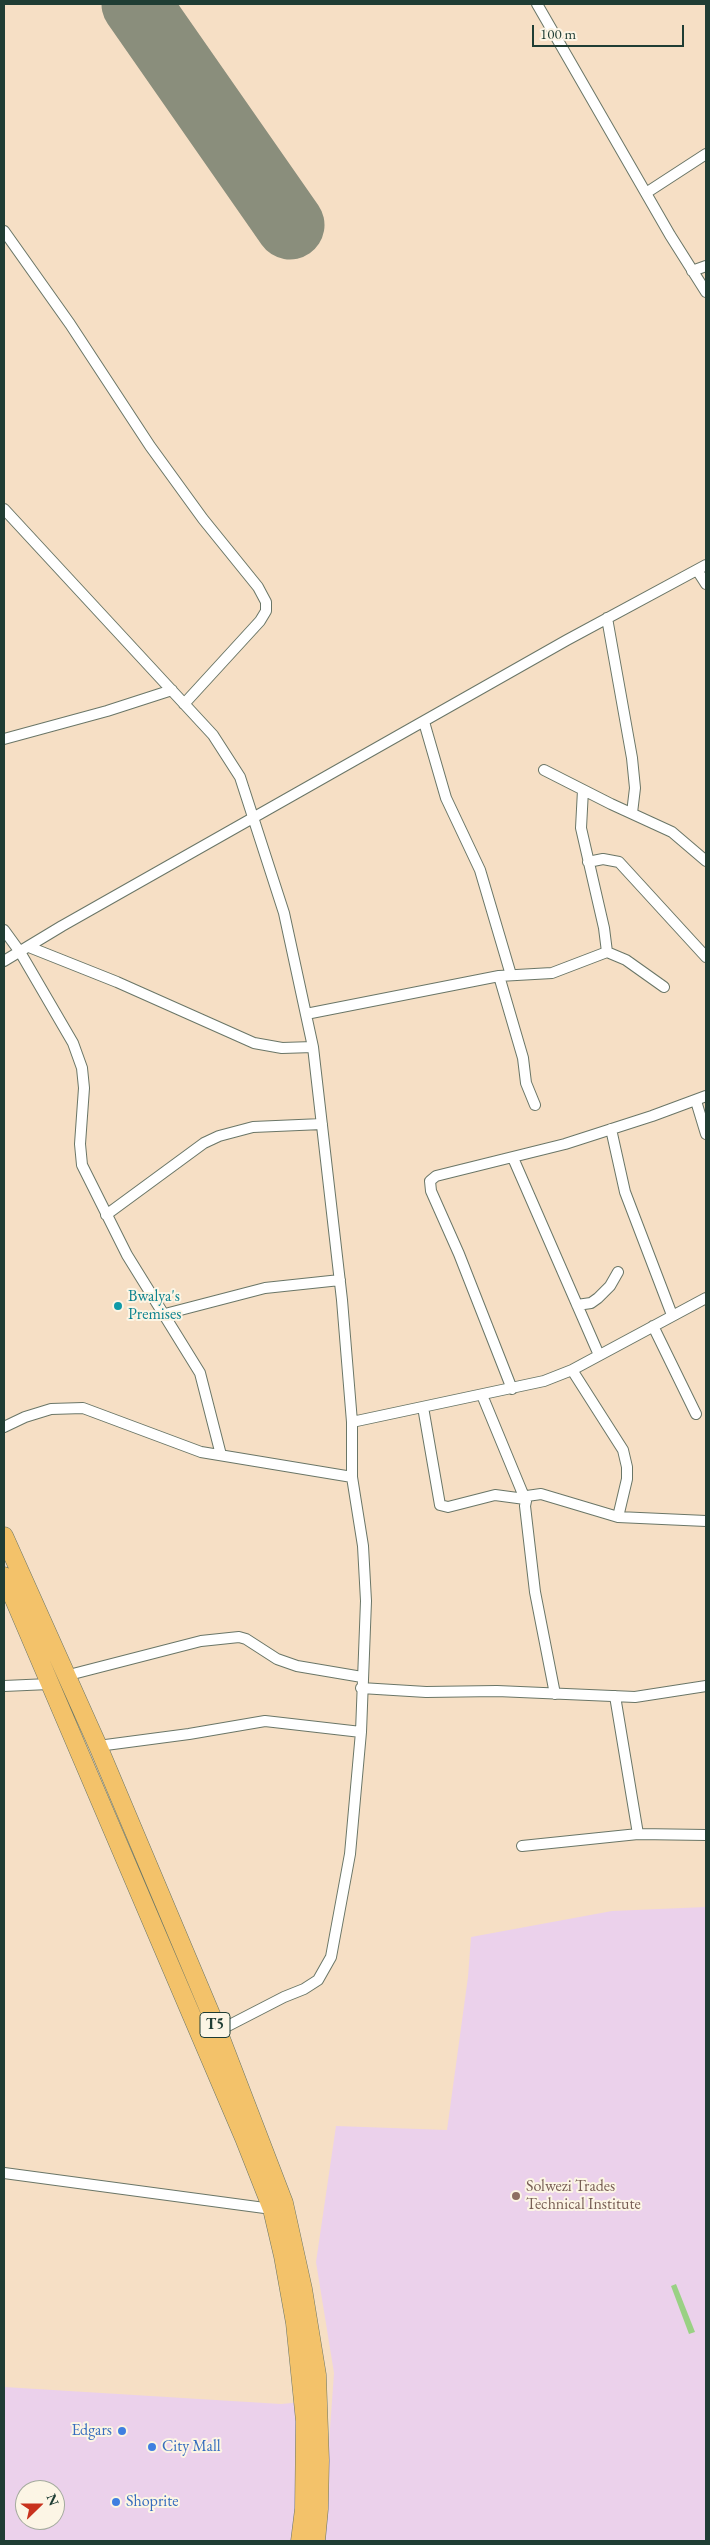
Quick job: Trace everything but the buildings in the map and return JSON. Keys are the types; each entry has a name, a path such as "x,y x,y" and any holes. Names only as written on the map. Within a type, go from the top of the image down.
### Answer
{"highway":[{"name":"T5","path":"4,1536 65,1676 98,1746 218,2031 284,2203 304,2289 317,2375 320,2424 319,2509 316,2541"},
{"name":"T5","path":"4,1576 244,2138 272,2209 292,2308 305,2421 304,2509 300,2541"}],"street":[{"path":"537,4 646,194 706,292"},
{"path":"646,194 706,154"},
{"path":"4,231 70,324 150,446 203,519 258,587 266,602 266,611 260,621 184,704"},
{"path":"692,271 706,266"},
{"path":"4,509 213,735 227,754 240,777 284,912 313,1047 340,1280 352,1422 352,1477 363,1546 366,1601 361,1688 361,1732 350,1854 331,1957 318,1980 304,1989 284,1997 218,2031"},
{"path":"4,962 607,618 702,567 706,584"},
{"path":"607,618 632,758 635,788 632,813"},
{"path":"4,738 108,711 172,690"},
{"path":"424,722 446,798 480,870 511,975"},
{"path":"544,770 672,832 706,861"},
{"path":"582,790 581,828 604,928 607,952"},
{"path":"588,862 603,859 619,862 706,957"},
{"path":"4,930 25,949 78,1054 84,1088 80,1155 89,1182 128,1255 200,1373 221,1455"},
{"path":"25,949 118,982 254,1043 282,1048 313,1047"},
{"path":"306,1014 499,976 552,973 607,952 626,960 664,988"},
{"path":"499,976 523,1058 526,1082 535,1105"},
{"path":"512,1389 429,1183 436,1176 513,1158 611,1129 706,1096"},
{"path":"696,1101 706,1134"},
{"path":"106,1215 204,1143 219,1136 253,1127 322,1124"},
{"path":"611,1129 624,1192 672,1315"},
{"path":"513,1158 599,1355"},
{"path":"577,1305 591,1303 598,1298 610,1286 618,1272"},
{"path":"165,1314 265,1288 340,1280"},
{"path":"352,1422 512,1389 572,1370 706,1298"},
{"path":"653,1326 696,1414"},
{"path":"572,1370 623,1450 627,1467 627,1479 618,1517"},
{"path":"482,1395 525,1499 535,1592 555,1694"},
{"path":"423,1407 440,1505 448,1507 495,1495 525,1499"},
{"path":"4,1427 25,1417 51,1409 83,1408 180,1446 221,1455 352,1477"},
{"path":"525,1499 530,1494 541,1494 618,1517 706,1520"},
{"path":"65,1676 201,1641 240,1637 278,1659 290,1663 362,1677"},
{"path":"4,1686 49,1684"},
{"path":"361,1688 426,1692 497,1691 635,1697 706,1686"},
{"path":"615,1696 638,1834"},
{"path":"98,1746 189,1734 265,1721 361,1732"},
{"path":"522,1846 638,1834 706,1835"},
{"path":"4,2173 272,2209"}],"shaded area":[{"name":"Solwezi Trades Technical Institute","path":"706,1907 706,2541 322,2541 334,2373 316,2262 336,2126 447,2130 468,1977 471,1937 612,1911"},
{"name":"City Mall","path":"4,2387 281,2404 303,2402 295,2541 4,2541"}],"green space":[{"path":"676,2284 695,2332 689,2334 671,2286"}],"runway":[{"path":"136,4 290,225"}],"place":[{"name":"Bwalya's Premises","path":"118,1306"},
{"name":"Solwezi Trades Technical Institute","path":"516,2196"},
{"name":"Edgars","path":"122,2431"},
{"name":"City Mall","path":"152,2447"},
{"name":"Shoprite","path":"116,2502"}]}
